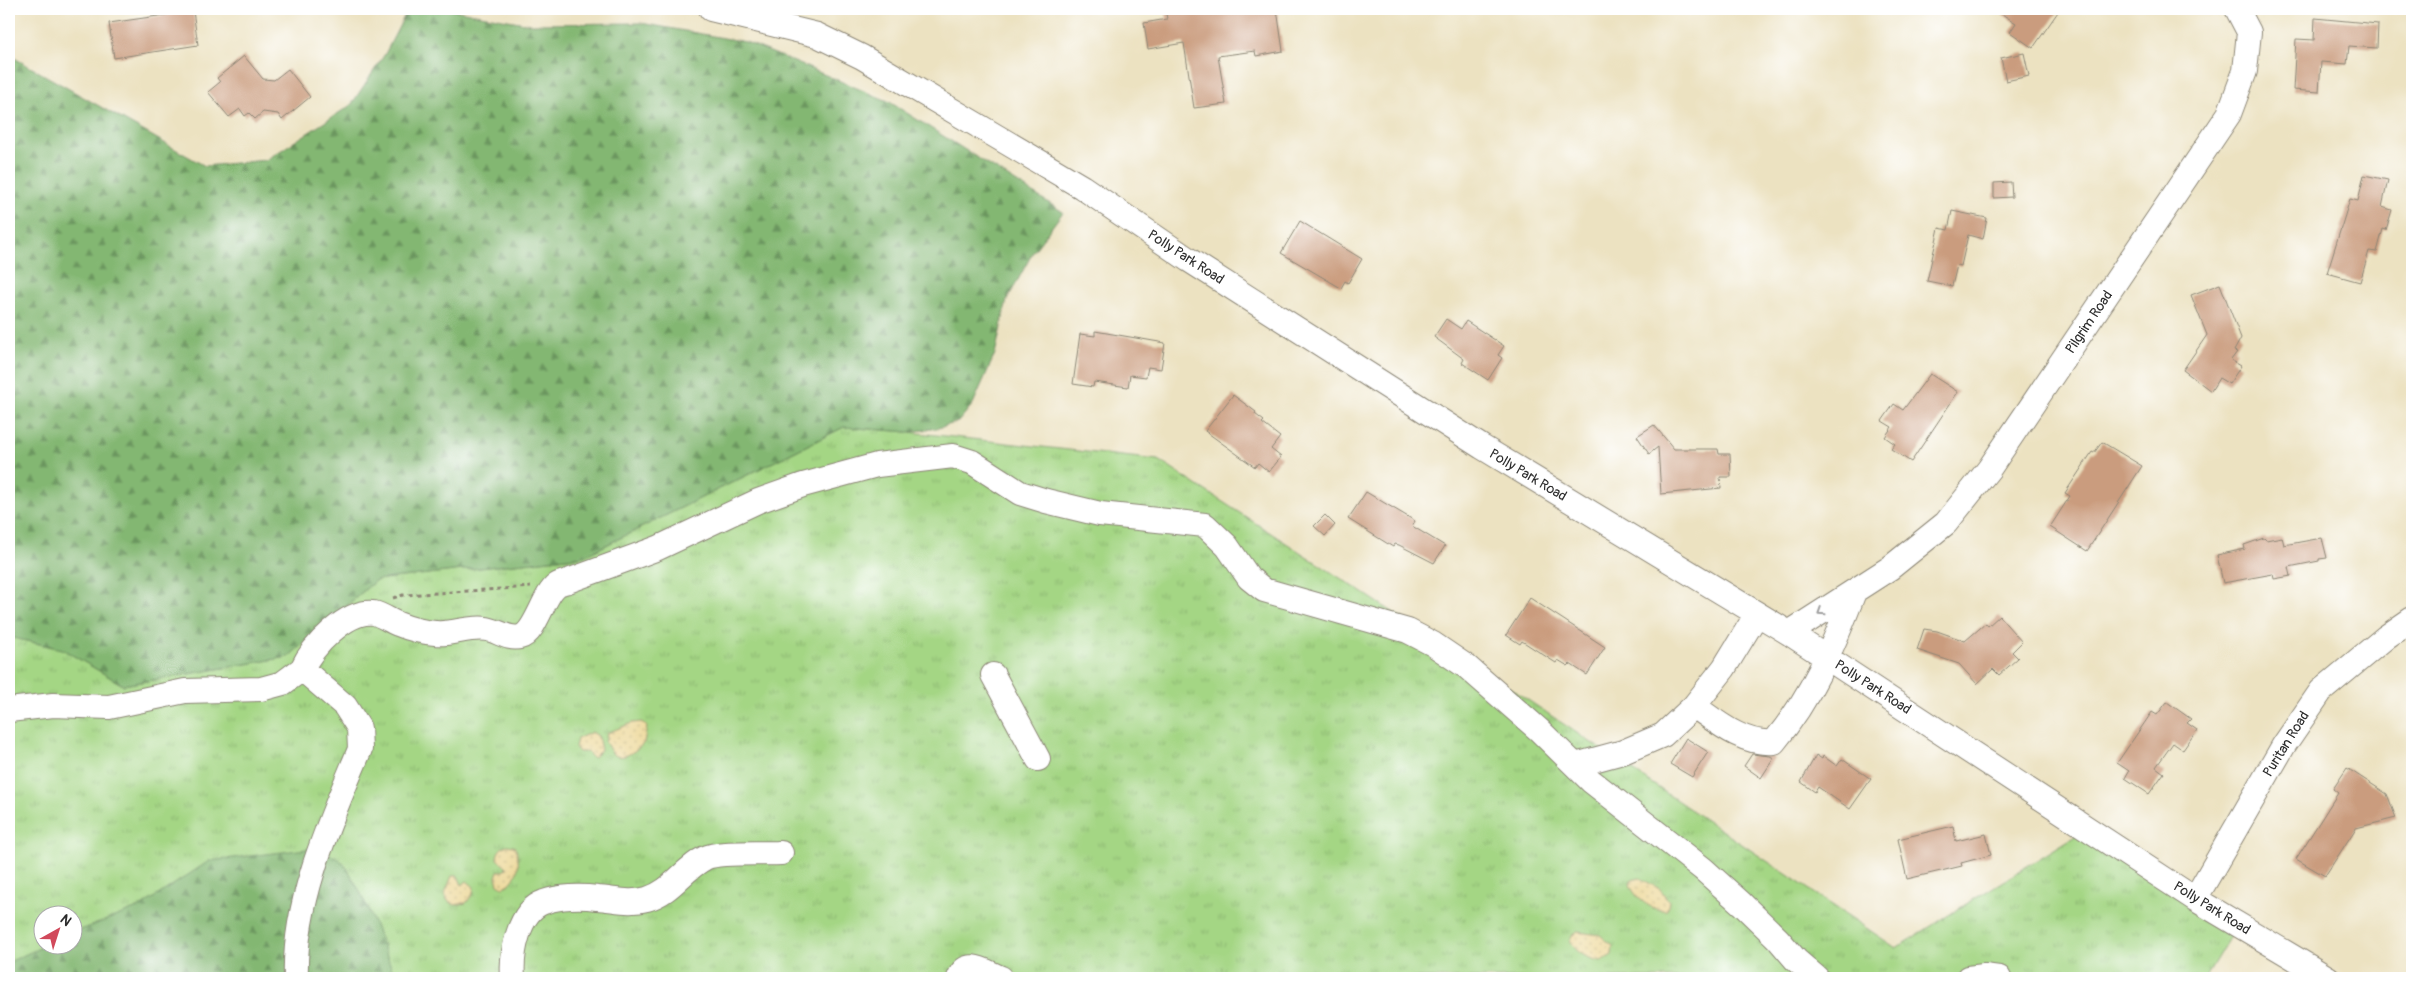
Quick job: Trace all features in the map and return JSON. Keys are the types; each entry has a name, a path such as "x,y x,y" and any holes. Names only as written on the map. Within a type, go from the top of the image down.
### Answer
{"street":[{"name":"Polly Park Road","path":"712,9 818,35 862,57 1082,187 1189,260 1482,447 1789,633 2195,899 2328,978"},
{"name":"Pilgrim Road","path":"1789,633 1890,568 1946,523 1983,477 2229,114 2245,71 2248,32 2237,9"},
{"path":"9,710 53,705 109,707 185,691 261,689 283,683 302,669 308,655 323,638 360,614 374,613 423,632 447,635 467,630 486,629 514,637 522,637 529,630 556,586 658,548 758,501 803,485 877,465 953,456 972,462 1020,493 1046,502 1100,514 1205,525 1227,546 1249,578 1264,590 1408,631 1433,644 1467,667 1539,730 1609,796 1703,869 1742,904 1778,939 1796,960 1817,978"},
{"path":"1694,706 1728,730 1759,743 1774,742 1788,726 1828,658 1854,592"},
{"path":"1575,765 1624,752 1663,735 1694,706 1724,668 1757,614"},
{"name":"Puritan Road","path":"2195,899 2284,745 2321,691 2386,637 2412,619"},
{"path":"296,978 295,959 301,920 313,871 360,749 360,728 345,706 302,669"},
{"path":"993,675 1038,759"},
{"path":"513,978 513,956 520,928 535,908 543,902 578,898 635,901 648,898 670,888 705,858 720,855 781,854"},
{"path":"959,978 962,971 968,966 974,966 1001,978"},
{"path":"1968,978 1984,976 1999,978"}],"path":[{"path":"360,614 386,600 403,595 556,586"}],"green space":[{"path":"408,9 448,9 530,24 641,23 746,42 888,101 1063,212 1033,252 1007,300 995,354 973,404 958,422 938,428 909,432 844,427 584,556 376,580 288,657 123,685 62,649 9,637 9,55 205,166 266,160 351,105 385,54"},
{"path":"844,427 909,432 1158,460 1513,690 1896,948 2080,833 2232,933 2205,978 9,978 9,637 62,649 123,685 288,657 376,580 584,556"},
{"path":"307,849 337,858 347,868 355,881 395,978 9,978 9,962 32,951 32,954 82,954 82,930 140,907 209,861"}],"sand":[{"path":"642,722 647,727 644,743 633,752 624,756 616,756 612,753 605,742 607,733 632,723"},
{"path":"592,732 598,736 601,750 593,758 587,752 579,752 575,747 577,739"},
{"path":"507,845 514,846 518,857 518,870 513,881 503,887 498,884 496,877 498,871 503,871 507,868 497,859 497,856 500,850"},
{"path":"452,876 458,876 462,885 467,881 474,887 473,894 466,903 455,905 447,900 445,893"},
{"path":"1640,878 1660,889 1669,901 1667,910 1656,909 1640,899 1630,884 1632,880"},
{"path":"1578,932 1600,935 1613,946 1612,955 1602,961 1583,955 1575,949 1570,940 1572,935"}],"building":[{"path":"1165,9 1210,9 1210,13 1236,9 1277,9 1283,51 1256,56 1255,51 1218,56 1226,104 1194,108 1184,43 1148,49 1144,23 1167,19"},
{"path":"1994,9 2060,9 2033,48 2010,32 2016,23"},
{"path":"193,11 198,45 114,58 109,23"},
{"path":"2315,18 2378,24 2377,48 2349,46 2347,64 2321,62 2319,92 2293,90 2296,39 2314,40"},
{"path":"2024,53 2029,76 2006,81 2001,58"},
{"path":"244,56 263,79 274,80 288,69 310,97 282,120 278,114 263,112 255,119 249,113 245,116 240,109 229,117 208,92 220,82 217,78"},
{"path":"2364,175 2388,180 2382,207 2392,210 2386,230 2383,229 2377,252 2369,251 2360,282 2327,273 2350,199 2358,201"},
{"path":"2011,182 2012,197 1994,198 1994,183"},
{"path":"1952,211 1987,218 1983,239 1968,235 1961,266 1957,265 1952,286 1927,281 1939,228 1948,230"},
{"path":"1300,221 1362,259 1348,283 1345,281 1341,288 1281,253"},
{"path":"2220,284 2241,338 2234,351 2237,352 2231,360 2241,366 2229,384 2219,378 2211,391 2183,370 2207,335 2191,295"},
{"path":"1446,319 1461,329 1466,321 1504,346 1498,355 1502,358 1488,380 1462,363 1464,359 1434,337"},
{"path":"1095,331 1165,343 1161,369 1148,367 1146,377 1130,375 1128,387 1094,382 1093,387 1073,384 1080,334 1095,336"},
{"path":"1930,374 1958,392 1911,462 1891,449 1895,444 1885,437 1892,427 1882,421 1894,404 1903,410"},
{"path":"1233,395 1256,412 1255,414 1264,421 1262,423 1280,437 1271,449 1281,457 1269,472 1258,463 1255,467 1205,431"},
{"path":"1654,425 1674,449 1718,449 1719,454 1730,454 1731,477 1720,477 1721,488 1661,494 1658,447 1649,454 1637,436"},
{"path":"2102,442 2142,466 2087,551 2050,527 2070,496 2065,493 2092,452 2094,453"},
{"path":"1366,492 1415,521 1412,526 1445,546 1434,563 1399,545 1395,544 1393,547 1348,519"},
{"path":"1325,515 1335,525 1325,536 1314,526"},
{"path":"2282,537 2284,545 2322,538 2327,558 2289,567 2291,576 2274,579 2273,574 2223,583 2217,555 2245,549 2244,545 2264,538 2266,540"},
{"path":"1530,598 1605,647 1587,675 1570,664 1568,666 1558,660 1556,663 1522,641 1520,644 1506,635"},
{"path":"1999,616 2022,642 2012,652 2018,658 1999,675 1993,669 1977,684 1959,664 1917,650 1924,629 1937,631 1965,641 1986,623 1988,626"},
{"path":"2167,702 2191,719 2187,723 2197,730 2183,750 2173,743 2156,767 2164,773 2149,794 2125,778 2129,771 2117,763 2152,712 2157,715"},
{"path":"1686,738 1708,752 1692,777 1670,764"},
{"path":"1752,754 1774,758 1761,778 1744,766"},
{"path":"1816,755 1822,759 1823,756 1837,766 1842,759 1871,779 1850,809 1818,787 1815,792 1801,782"},
{"path":"2347,768 2387,794 2396,818 2356,828 2325,876 2296,859 2338,793 2333,789"},
{"path":"1953,826 1956,841 1986,834 1991,855 1961,863 1962,866 1907,879 1898,839"}]}
